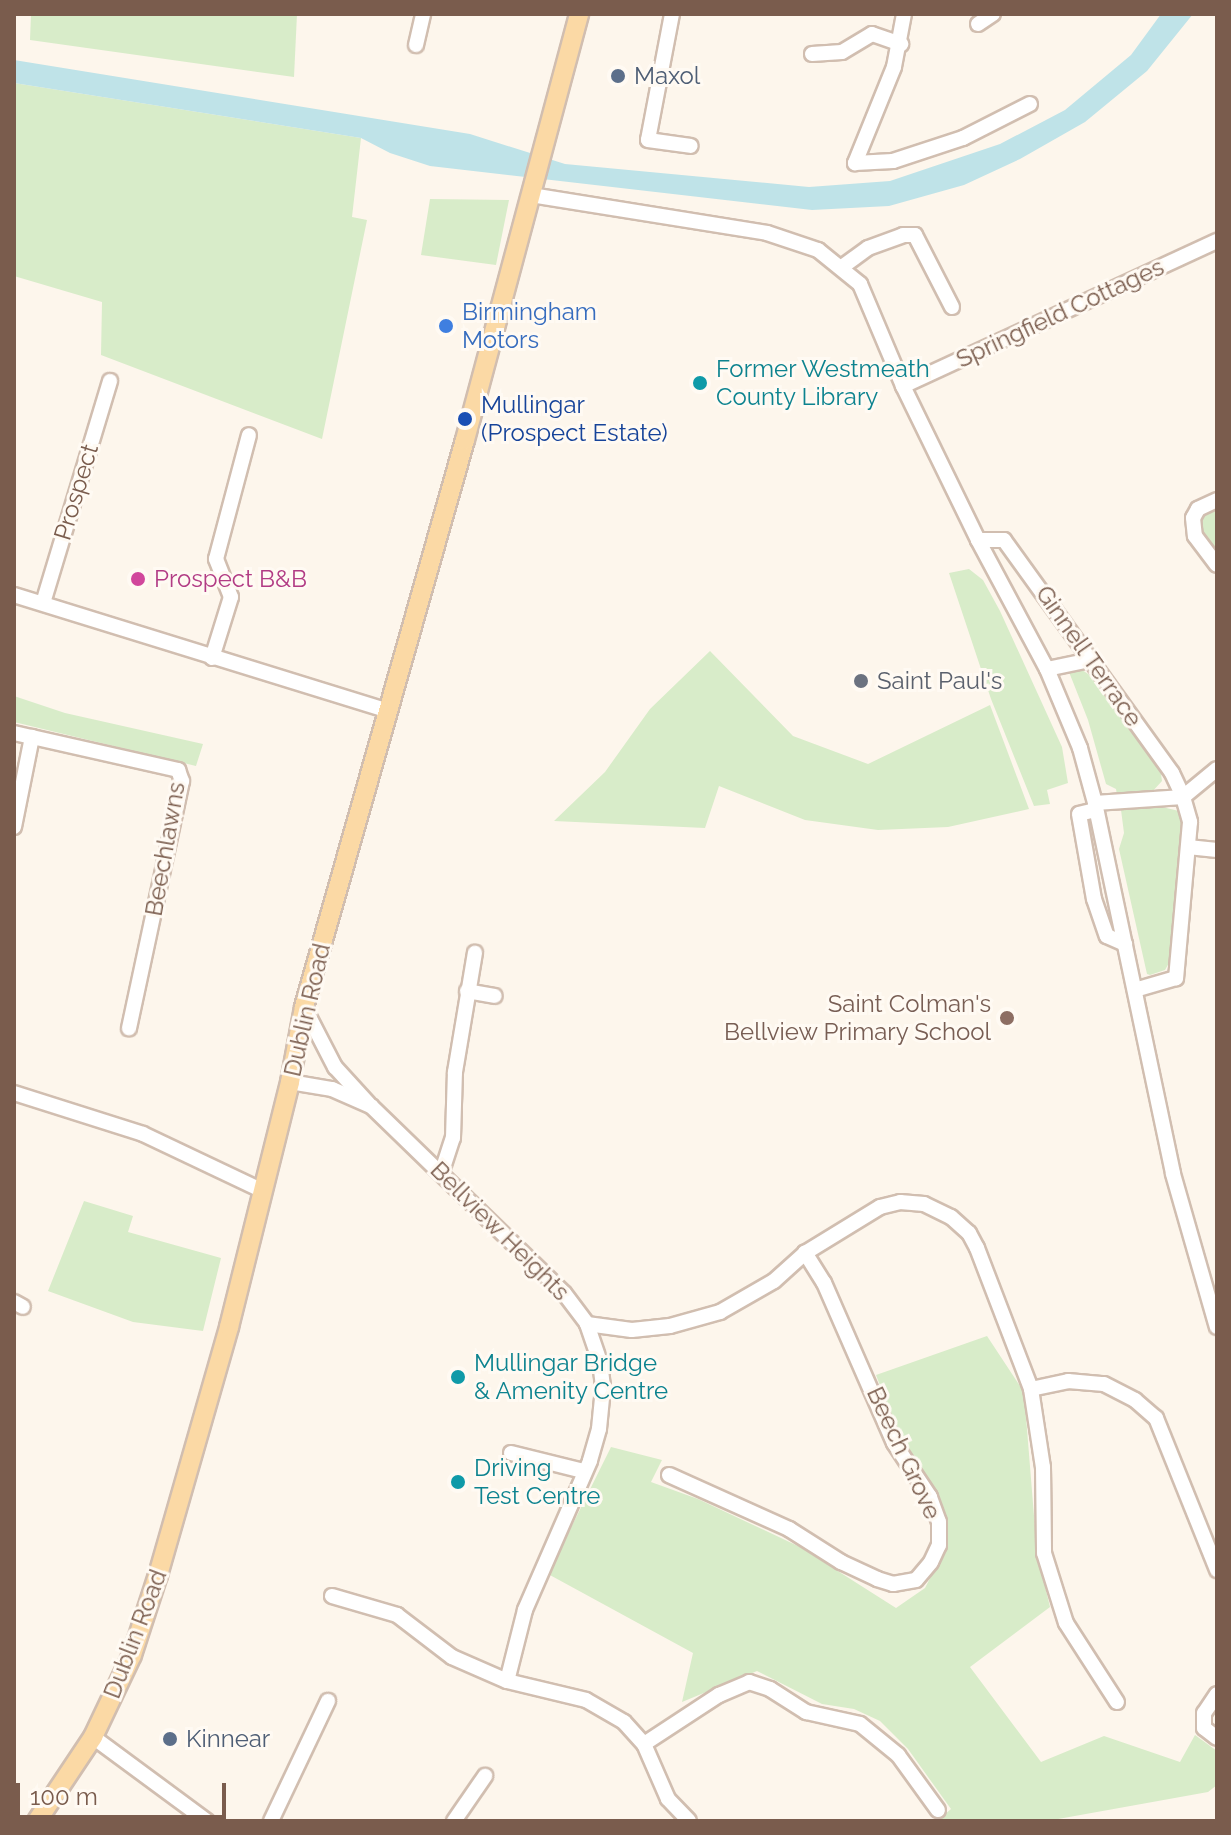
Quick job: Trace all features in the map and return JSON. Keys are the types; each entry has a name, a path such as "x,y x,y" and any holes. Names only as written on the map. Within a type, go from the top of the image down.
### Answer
{"main road":[{"name":"Dublin Road","path":"37,1821 93,1737 132,1655 158,1575 229,1327 290,1082 304,1007 579,14"}],"street":[{"path":"416,45 423,14"},
{"path":"672,14 648,140 691,146"},
{"path":"904,14 901,44 855,163 893,161 963,138 1030,104"},
{"path":"978,24 993,14"},
{"path":"812,54 842,52 872,34 901,44"},
{"path":"533,188 767,233 818,250 860,284 903,386 978,540 1047,669 1080,748 1095,806"},
{"path":"842,267 868,248 903,235 915,235 952,307"},
{"name":"Springfield Cottages","path":"903,386 1217,241"},
{"name":"Prospect","path":"43,603 110,381"},
{"path":"212,658 231,597 216,559 249,435"},
{"path":"1217,500 1198,509 1193,518 1195,536 1217,565"},
{"name":"Ginnell Terrace","path":"978,540 1004,540 1172,773 1183,797 1190,822 1176,978 1135,990"},
{"path":"14,595 388,711"},
{"path":"1047,669 1090,660"},
{"name":"Beechlawns","path":"14,733 178,770 182,781 129,1028"},
{"path":"14,827 32,737"},
{"path":"1217,769 1183,797 1095,806 1079,814 1094,899 1107,936 1125,944 1173,1174 1217,1327"},
{"path":"1188,847 1217,850"},
{"path":"442,1171 453,1138 455,1072 475,953"},
{"path":"467,991 495,996"},
{"path":"304,1007 335,1067 371,1106"},
{"name":"Bellview Heights","path":"290,1082 332,1089 371,1106 442,1171 564,1293 587,1324 597,1351 603,1388 599,1429 525,1610 507,1681"},
{"path":"14,1093 143,1134 263,1191"},
{"path":"587,1324 632,1330 670,1326 720,1312 774,1281 805,1253 880,1207 900,1202 924,1204 951,1217 969,1233 977,1248 1031,1389 1043,1467 1044,1553 1066,1623 1117,1702"},
{"name":"Beech Grove","path":"669,1475 789,1529 841,1562 877,1579 893,1584 916,1580 931,1562 939,1545 939,1522 930,1497 894,1443 824,1283 805,1253"},
{"path":"1031,1389 1068,1381 1104,1384 1135,1400 1156,1418 1217,1570"},
{"path":"511,1453 583,1471"},
{"path":"332,1596 397,1615 452,1657 507,1681 586,1700 624,1722 644,1744 668,1799 689,1821"},
{"path":"644,1744 719,1695 749,1682 770,1689 806,1712 860,1724 898,1755 938,1810"},
{"path":"1217,1694 1204,1713 1204,1728 1217,1738"},
{"path":"271,1821 328,1701"},
{"path":"93,1737 207,1821"},
{"path":"454,1821 485,1776"}],"green space":[{"path":"31,14 297,14 294,77 30,40"},
{"path":"14,83 361,138 352,217 367,220 322,439 101,355 102,302 14,276"},
{"path":"430,199 509,200 496,265 421,255"},
{"path":"1217,508 1217,552 1201,531 1203,515"},
{"path":"969,569 983,580 1000,611 1062,747 1068,783 1047,790 1050,804 1034,806 991,699 949,573"},
{"path":"710,651 793,736 868,764 990,705 1029,809 948,827 878,830 805,820 719,786 705,828 554,821 605,772 650,709"},
{"path":"1082,670 1096,679 1160,767 1162,781 1151,793 1117,795 1116,789 1106,784 1088,720 1069,672"},
{"path":"14,696 65,713 203,744 196,766 14,722"},
{"path":"1158,806 1179,811 1184,827 1169,963 1165,970 1150,975 1147,974 1119,849 1124,833 1121,810"},
{"path":"84,1201 133,1216 128,1232 221,1258 203,1331 133,1322 48,1291"},
{"path":"987,1336 1024,1392 1037,1553 1050,1607 970,1667 1041,1762 1104,1736 1180,1762 1195,1735 1217,1751 1217,1785 1208,1792 1047,1821 937,1821 951,1809 908,1749 880,1721 854,1709 822,1704 757,1671 682,1702 693,1653 548,1574 611,1447 662,1460 651,1482 698,1499 800,1547 896,1608 925,1588 946,1547 946,1516 900,1438 876,1375"}],"water":[{"path":"1161,14 1193,14 1147,71 1085,122 1020,159 964,185 889,206 812,210 430,166 390,153 361,138 14,83 14,60 470,134 565,164 809,187 890,181 1000,144 1065,110 1131,55"}],"place":[{"name":"Maxol","path":"618,76"},
{"name":"Birmingham Motors","path":"446,326"},
{"name":"Former Westmeath County Library","path":"700,383"},
{"name":"Mullingar (Prospect Estate)","path":"465,419"},
{"name":"Prospect B&B","path":"138,579"},
{"name":"Saint Paul's","path":"861,681"},
{"name":"Saint Colman's Bellview Primary School","path":"1007,1018"},
{"name":"Mullingar Bridge & Amenity Centre","path":"458,1377"},
{"name":"Driving Test Centre","path":"458,1482"},
{"name":"Kinnear","path":"170,1739"}]}
